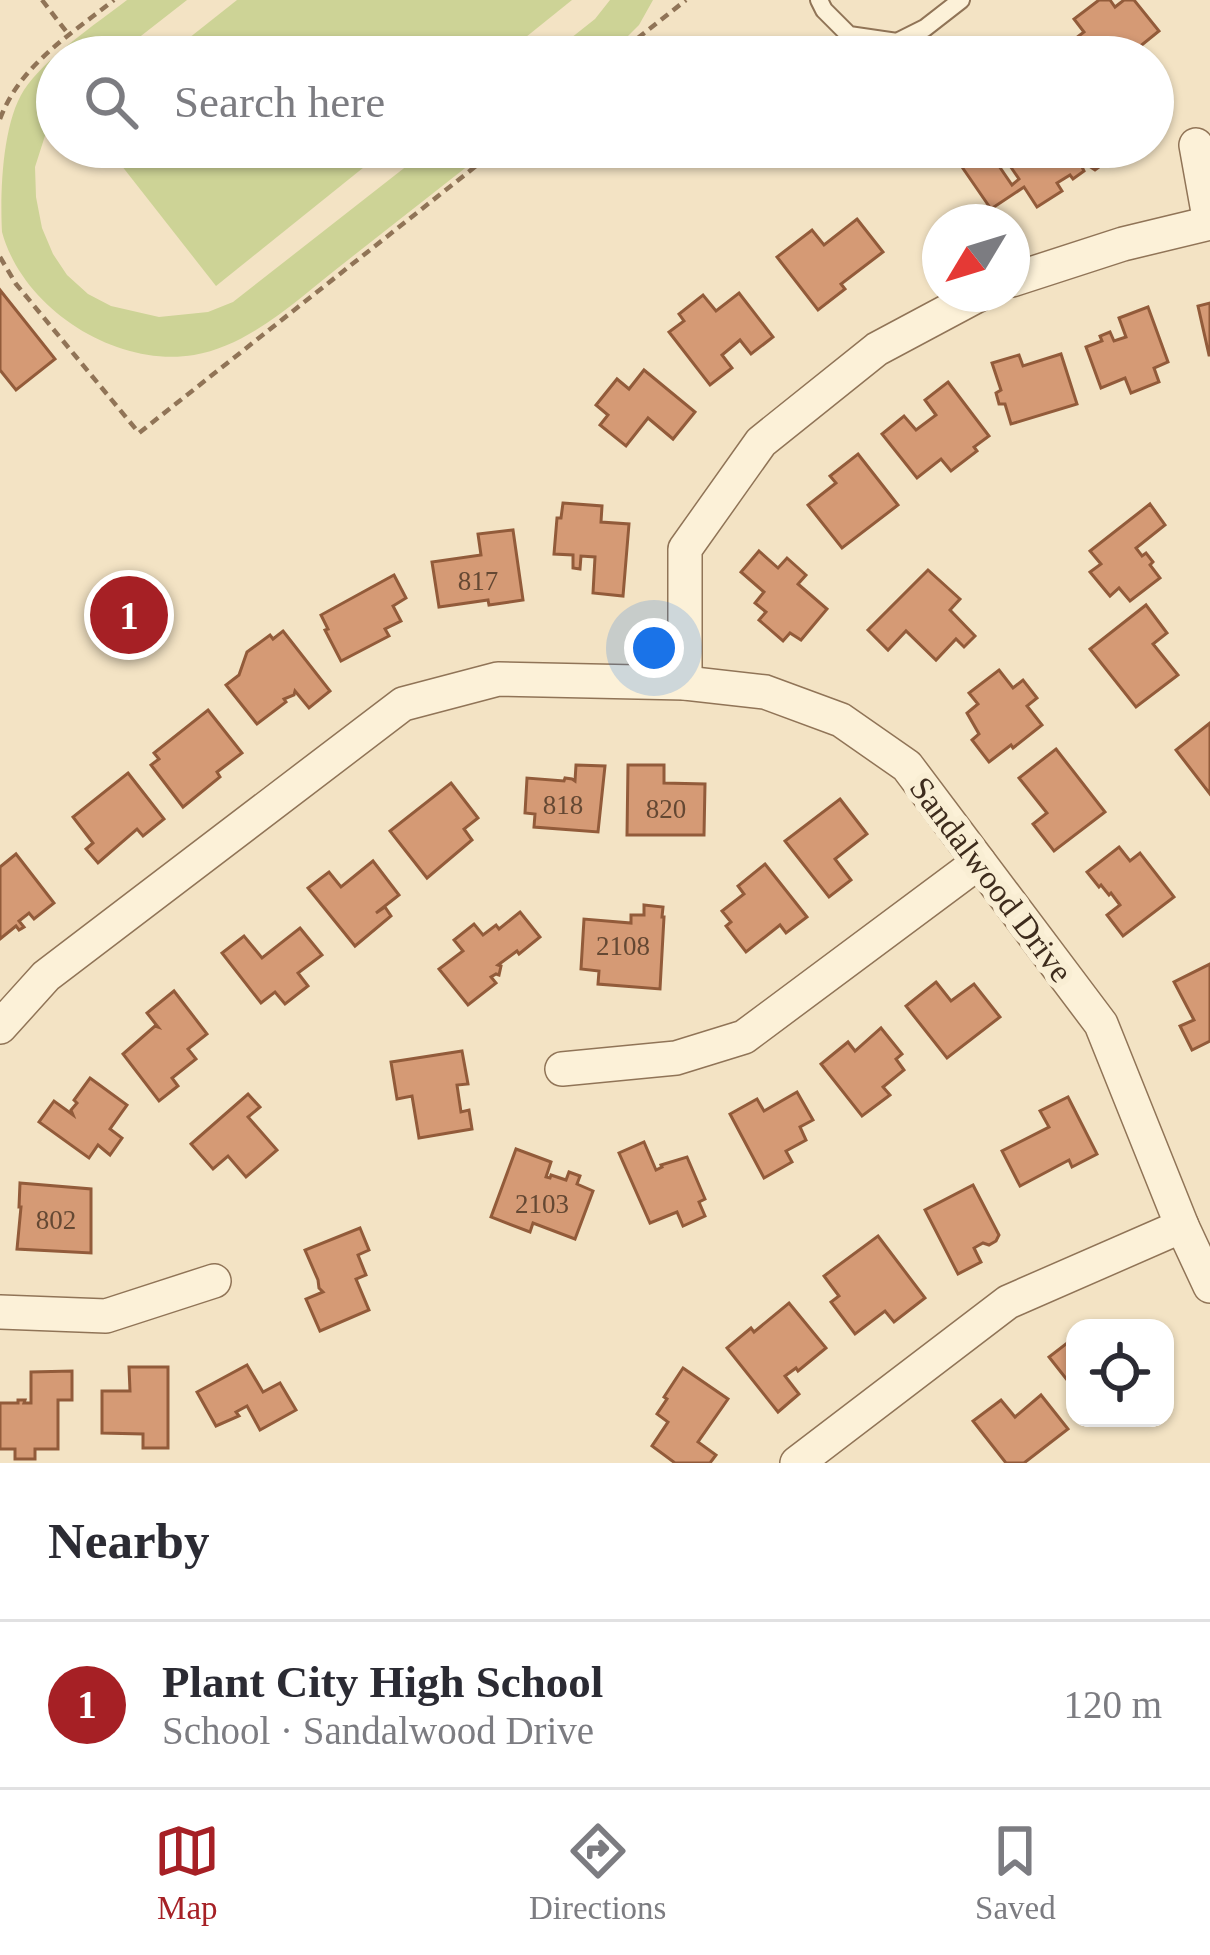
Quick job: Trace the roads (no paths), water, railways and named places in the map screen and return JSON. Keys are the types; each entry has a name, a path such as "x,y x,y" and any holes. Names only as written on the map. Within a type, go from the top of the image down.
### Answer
{"street":[{"path":"1030,274 1210,223 1196,145"},
{"path":"685,683 686,549 761,442 877,349 946,312"},
{"name":"Sandalwood Drive","path":"0,1027 46,976 403,704 498,679 685,683 765,692 841,720 908,766 980,862 1101,1024 1210,1286"},
{"path":"562,1069 676,1058 744,1037 980,862"},
{"path":"797,1463 1008,1302 1182,1226"},
{"path":"0,1312 106,1316 214,1281"}],"lane":[{"path":"819,0 849,35 856,36"},
{"path":"909,36 961,0"}],"place":[{"name":"Plant City High School","path":"129,615"}]}
